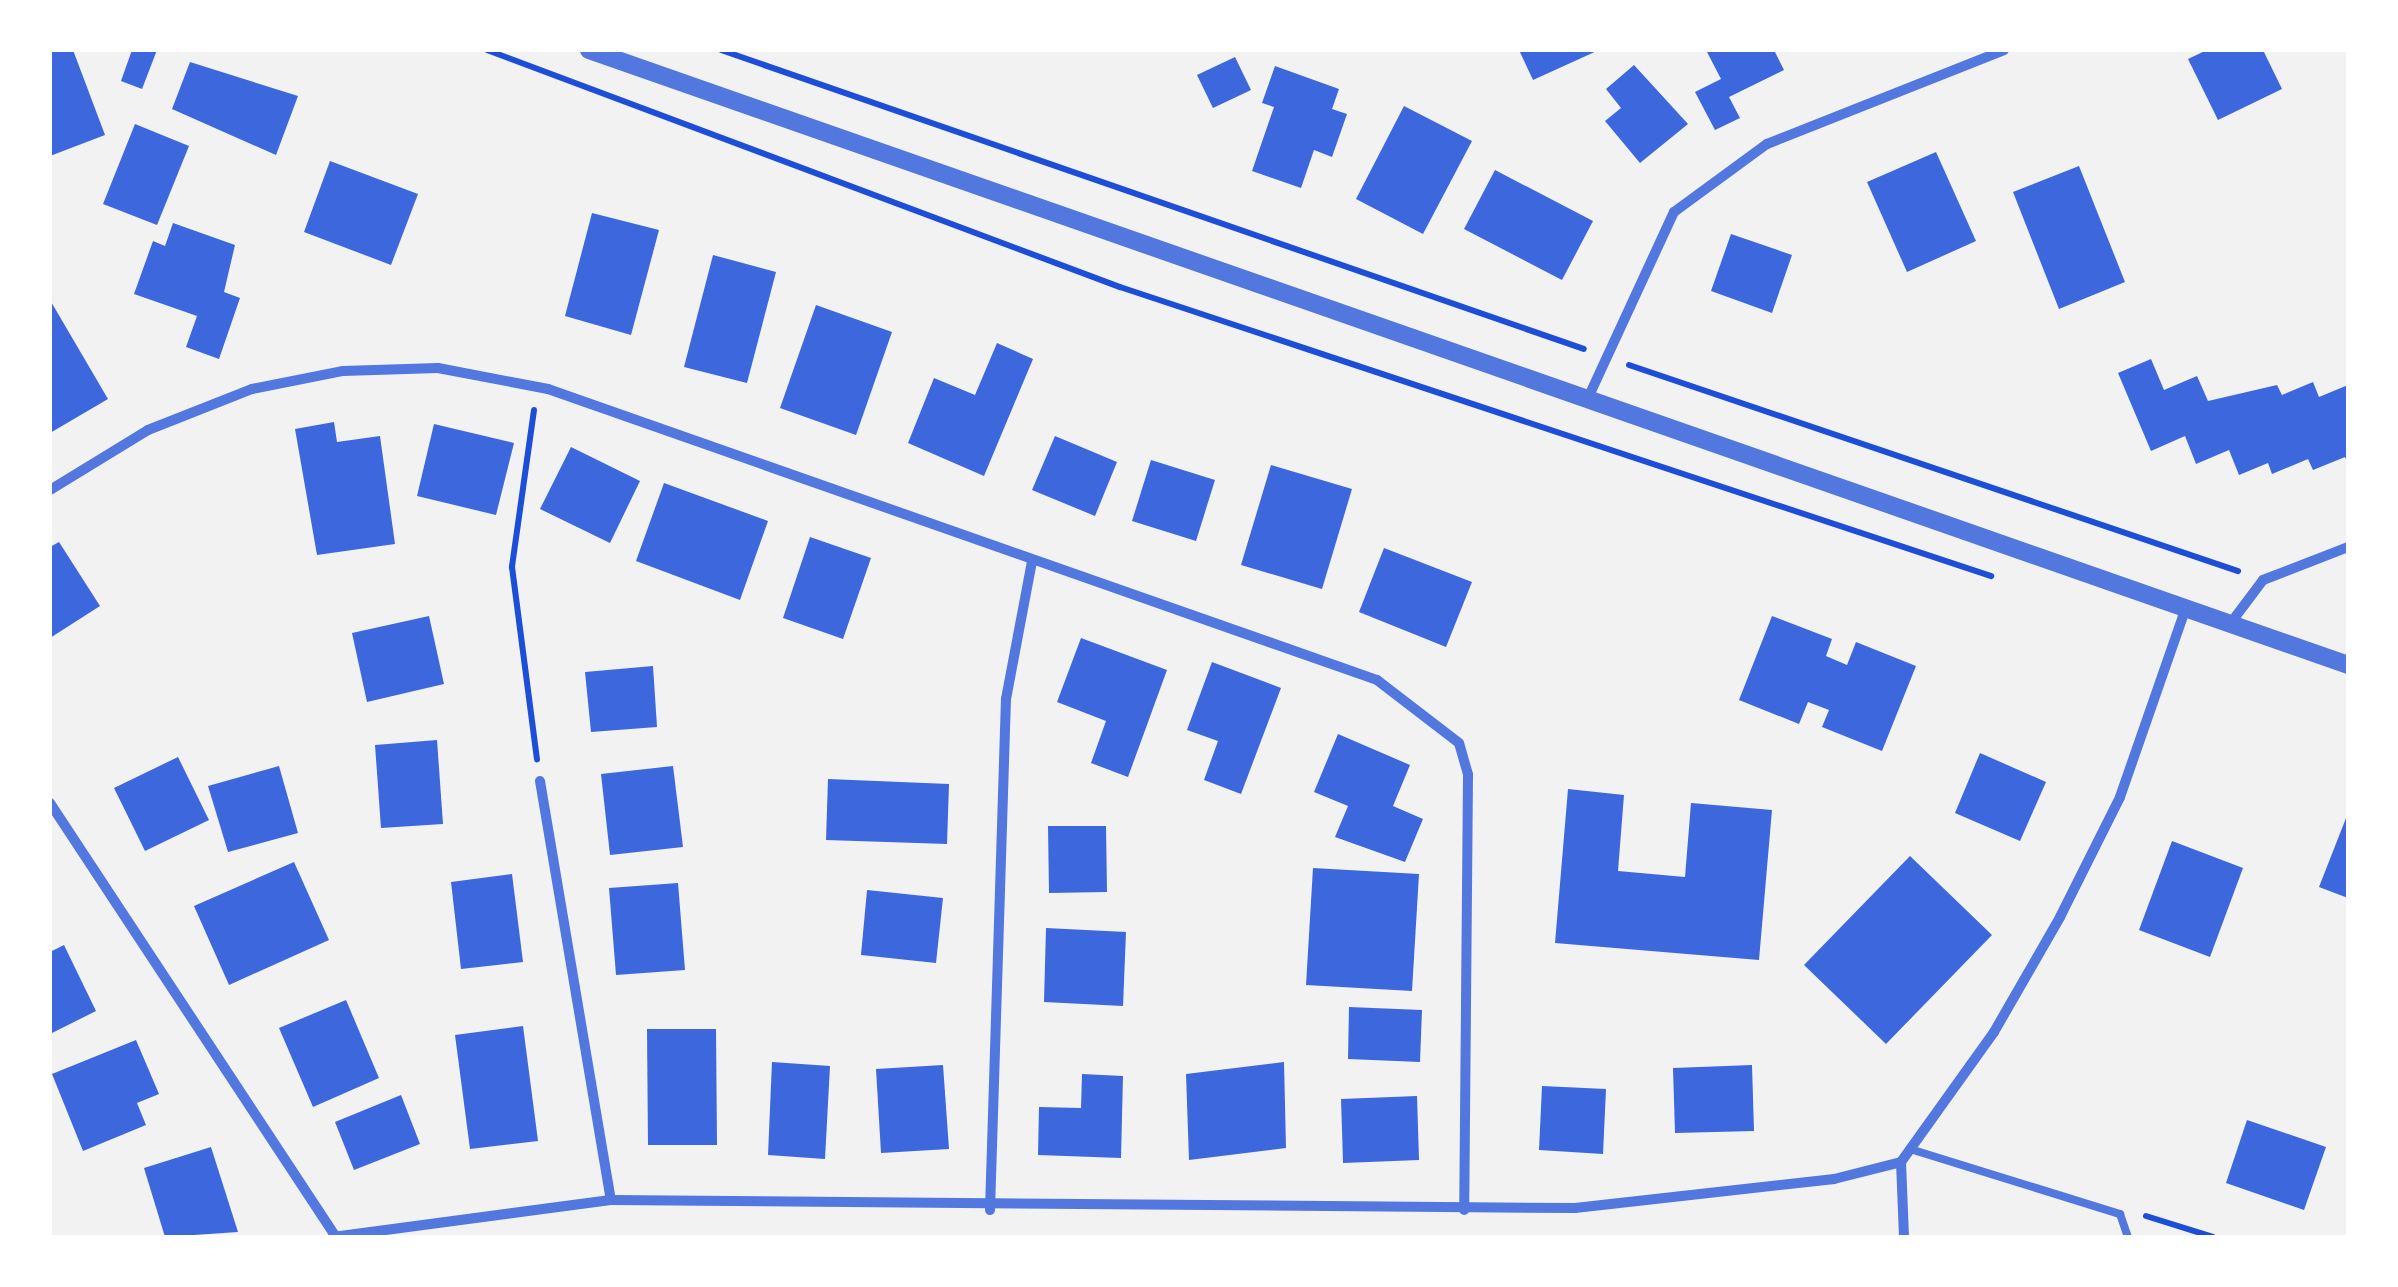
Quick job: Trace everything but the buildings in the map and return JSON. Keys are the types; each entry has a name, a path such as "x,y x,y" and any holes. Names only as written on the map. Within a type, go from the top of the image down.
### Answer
{"street":[{"path":"589,50 630,58 2348,664"},
{"path":"1588,398 1674,212 1766,144 2004,50"},
{"path":"50,490 148,430 252,389 342,371 438,368 537,387 1377,680 1459,743 1468,774 1464,1210"},
{"path":"2230,624 2263,580 2348,548"},
{"path":"990,1210 1006,699 1032,561"},
{"path":"1904,1237 1900,1162 1994,1032 2060,917 2120,798 2186,608"},
{"path":"540,780 611,1200"},
{"path":"50,802 335,1237 611,1200 990,1210 1464,1210 1689,1198 1900,1162"}],"lane":[{"path":"1910,1149 2120,1214 2128,1237"}],"path":[{"path":"488,50 1120,287 2010,582"},
{"path":"721,50 2263,580"},
{"path":"537,387 512,567 540,780"},
{"path":"2120,1214 2213,1237"}]}
